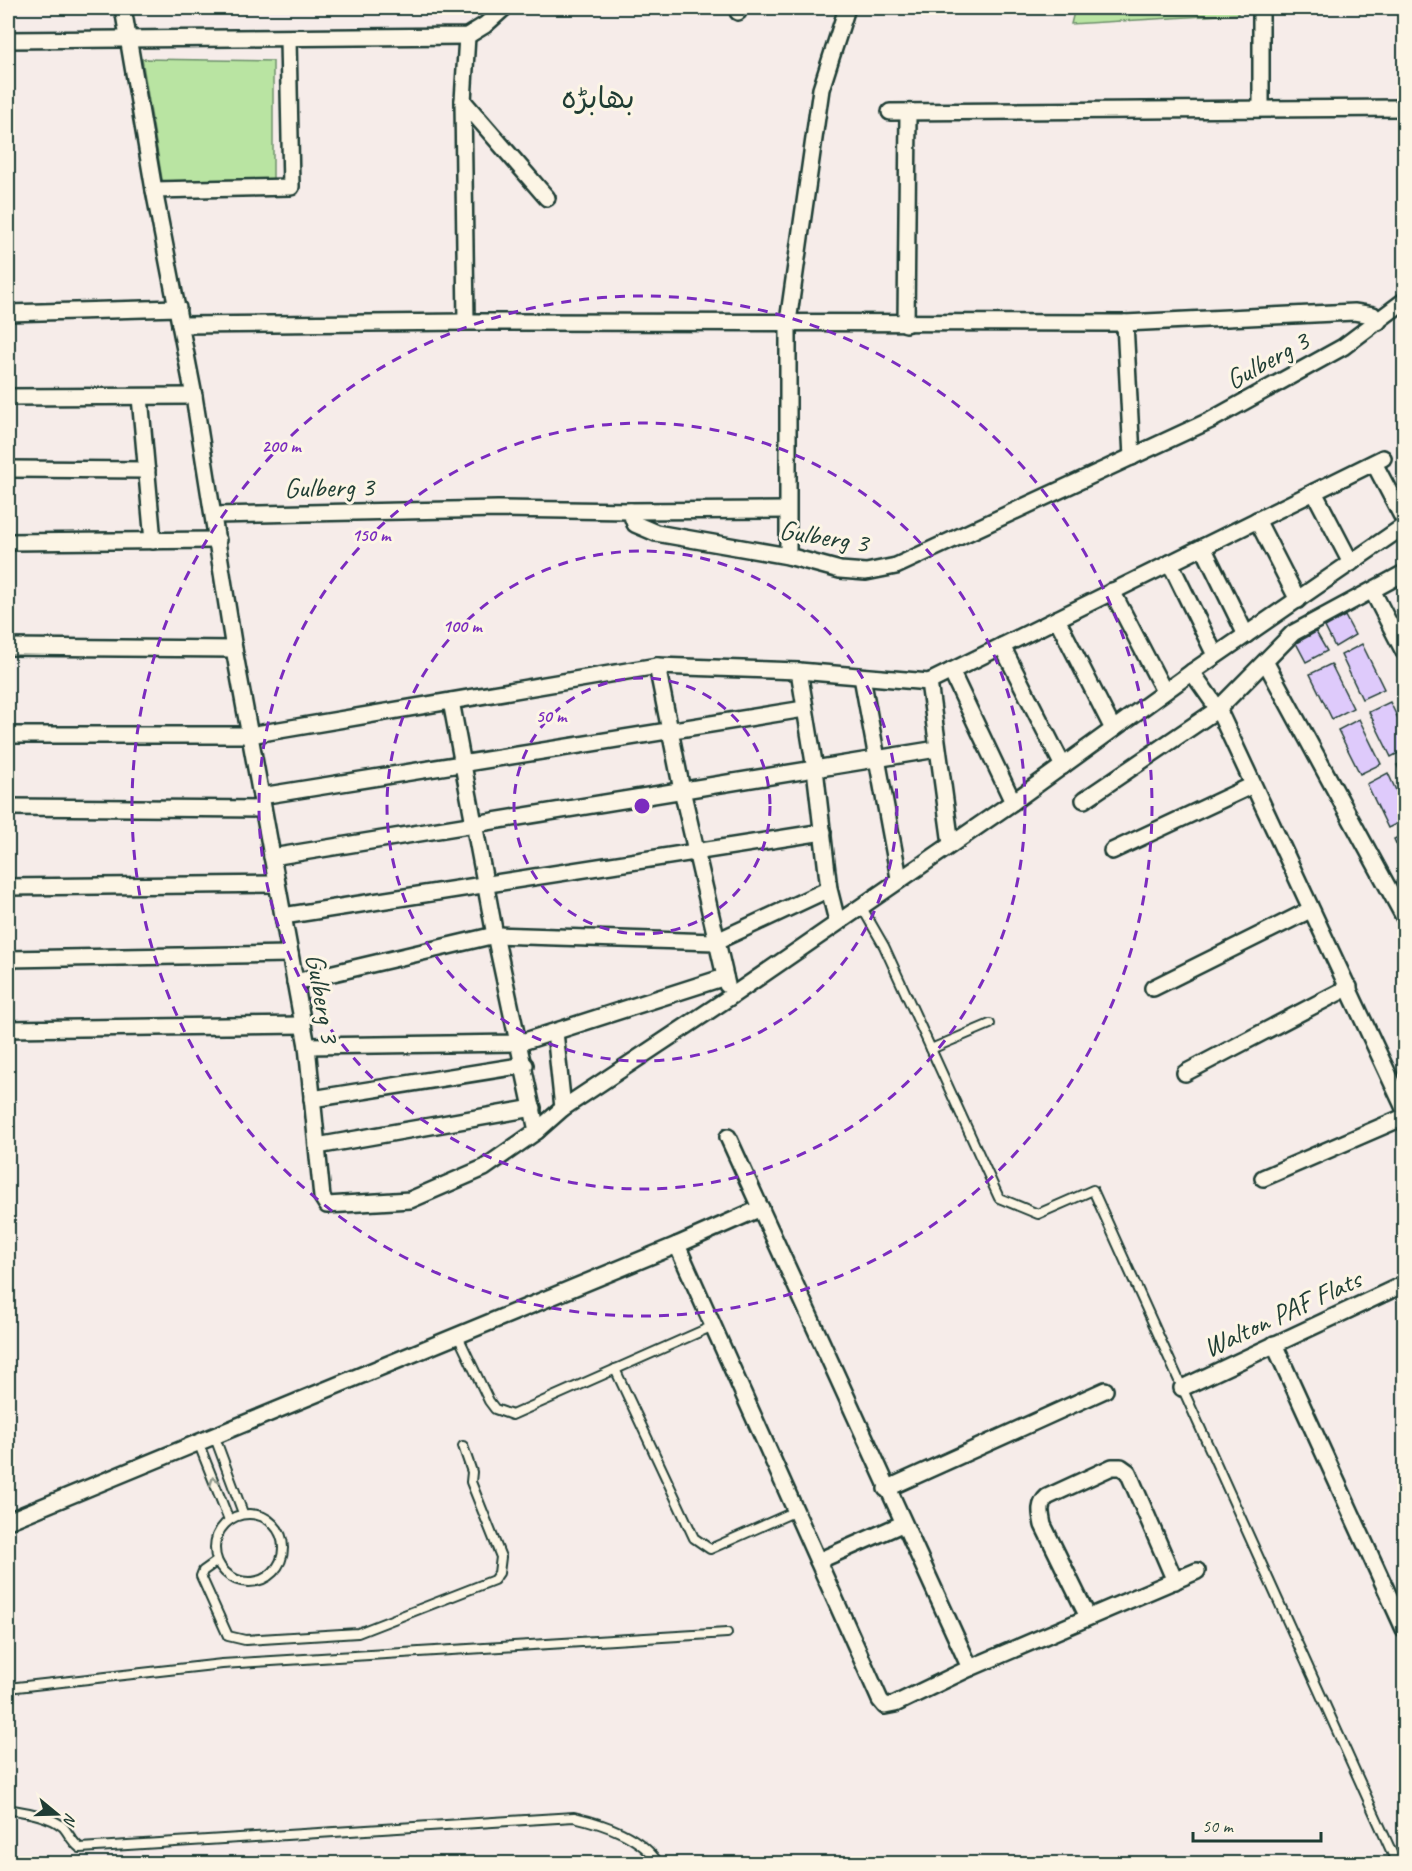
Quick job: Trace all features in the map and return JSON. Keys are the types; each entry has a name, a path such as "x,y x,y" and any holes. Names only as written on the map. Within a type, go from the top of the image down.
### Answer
{"street":[{"name":"Gulberg 3","path":"123,8 154,190 194,396 234,649 307,1046 322,1197 327,1205 410,1200 484,1168 537,1131"},
{"path":"8,40 467,36 485,26 504,8"},
{"path":"788,556 788,322 821,89 847,8"},
{"path":"1261,8 1261,108"},
{"path":"466,322 463,101 467,36"},
{"path":"154,190 291,187 288,39"},
{"path":"463,101 547,198"},
{"path":"890,112 908,114 1404,108"},
{"path":"906,324 908,114"},
{"name":"Gulberg 3","path":"214,515 498,509 630,511 635,524 656,533 788,556 840,570 866,572 896,566 1211,420 1329,355 1404,301"},
{"path":"8,313 178,308"},
{"name":"Gulberg 3","path":"180,325 466,322 1125,323 1354,312 1373,315 1378,321"},
{"path":"1125,323 1132,457"},
{"path":"8,397 194,396"},
{"path":"140,397 153,541"},
{"path":"8,735 250,735 657,666 800,670 929,682 1378,460 1404,520"},
{"path":"8,469 147,470"},
{"path":"1314,492 1351,563"},
{"path":"630,511 787,510"},
{"path":"1257,520 1298,600"},
{"path":"537,1131 563,1108 730,997 1012,802 1164,691 1404,526"},
{"path":"8,542 218,540"},
{"path":"1203,547 1246,635"},
{"path":"1170,563 1215,656"},
{"path":"1084,800 1218,709 1266,663 1293,633 1373,592 1404,573"},
{"path":"1113,591 1164,691"},
{"path":"1373,592 1404,652"},
{"path":"1057,619 1113,729"},
{"path":"1002,646 1063,766"},
{"path":"8,647 234,649"},
{"path":"1266,663 1404,917"},
{"path":"657,666 715,942 730,997"},
{"path":"800,670 804,709 815,769 829,889 837,921"},
{"path":"951,671 1012,802"},
{"path":"1192,672 1218,709 1404,1108"},
{"path":"862,677 899,878"},
{"path":"929,682 951,844"},
{"path":"451,701 485,885 525,1065 537,1131"},
{"path":"8,807 262,802 463,764 804,709"},
{"path":"272,857 937,749"},
{"path":"1112,851 1253,785"},
{"path":"283,916 823,832"},
{"path":"8,887 277,884"},
{"path":"295,982 495,935 715,942 829,889"},
{"path":"1153,988 1310,910"},
{"path":"8,959 290,954"},
{"path":"307,1046 519,1043 724,977"},
{"path":"1185,1072 1349,987"},
{"path":"8,1029 303,1025"},
{"path":"555,1032 563,1108"},
{"path":"312,1099 525,1065"},
{"path":"317,1146 533,1108"},
{"path":"1263,1178 1404,1117"},
{"path":"728,1137 902,1524 970,1668"},
{"path":"8,1521 677,1245 761,1208"},
{"path":"677,1245 880,1700 885,1706 895,1704 970,1668 1197,1571"},
{"name":"Walton PAF Flats","path":"1182,1388 1404,1284"},
{"path":"1274,1344 1404,1629"},
{"path":"886,1488 1105,1390"},
{"path":"1088,1617 1042,1525 1040,1510 1042,1502 1047,1497 1112,1467 1121,1467 1128,1472 1175,1581"},
{"path":"818,1561 902,1524"}],"lane":[{"path":"861,905 884,946 999,1198 1038,1214 1093,1190 1397,1863"},
{"path":"931,1049 990,1024"},
{"path":"457,1334 489,1401 495,1409 512,1414 713,1326"},
{"path":"615,1369 694,1538 703,1546 710,1549 796,1511"},
{"path":"214,1435 243,1513"},
{"path":"198,1442 229,1520"},
{"path":"217,1561 203,1571 201,1576 228,1636 245,1640 358,1633 494,1580 499,1573 501,1557 471,1482 472,1472 463,1446"},
{"path":"243,1513 262,1516 277,1527 282,1539 283,1552 279,1564 271,1574 260,1580 247,1582 235,1579 224,1572 217,1561 216,1538 229,1520 243,1513"},
{"path":"8,1688 222,1664 727,1633"},
{"path":"8,1809 35,1814 62,1827 69,1839 80,1848 574,1817 608,1825 653,1854 658,1863"}],"green space":[{"path":"1075,8 1238,8 1238,14 1071,24"},
{"path":"142,59 273,61 273,180 163,185"}],"building":[{"path":"1345,616 1355,635 1335,647 1325,627"},
{"path":"1316,632 1327,651 1306,662 1296,643"},
{"path":"1362,644 1384,689 1362,699 1341,655"},
{"path":"1331,664 1353,708 1332,719 1310,674"},
{"path":"1390,702 1404,731 1404,750 1391,757 1369,712"},
{"path":"1359,719 1381,764 1360,774 1338,730"},
{"path":"1404,761 1404,780 1397,765"},
{"path":"1388,773 1404,808 1404,820 1388,828 1367,784"},
{"path":"1404,834 1404,861 1394,839"}],"district":[{"name":"بھابڑہ","path":"598,98"}]}
